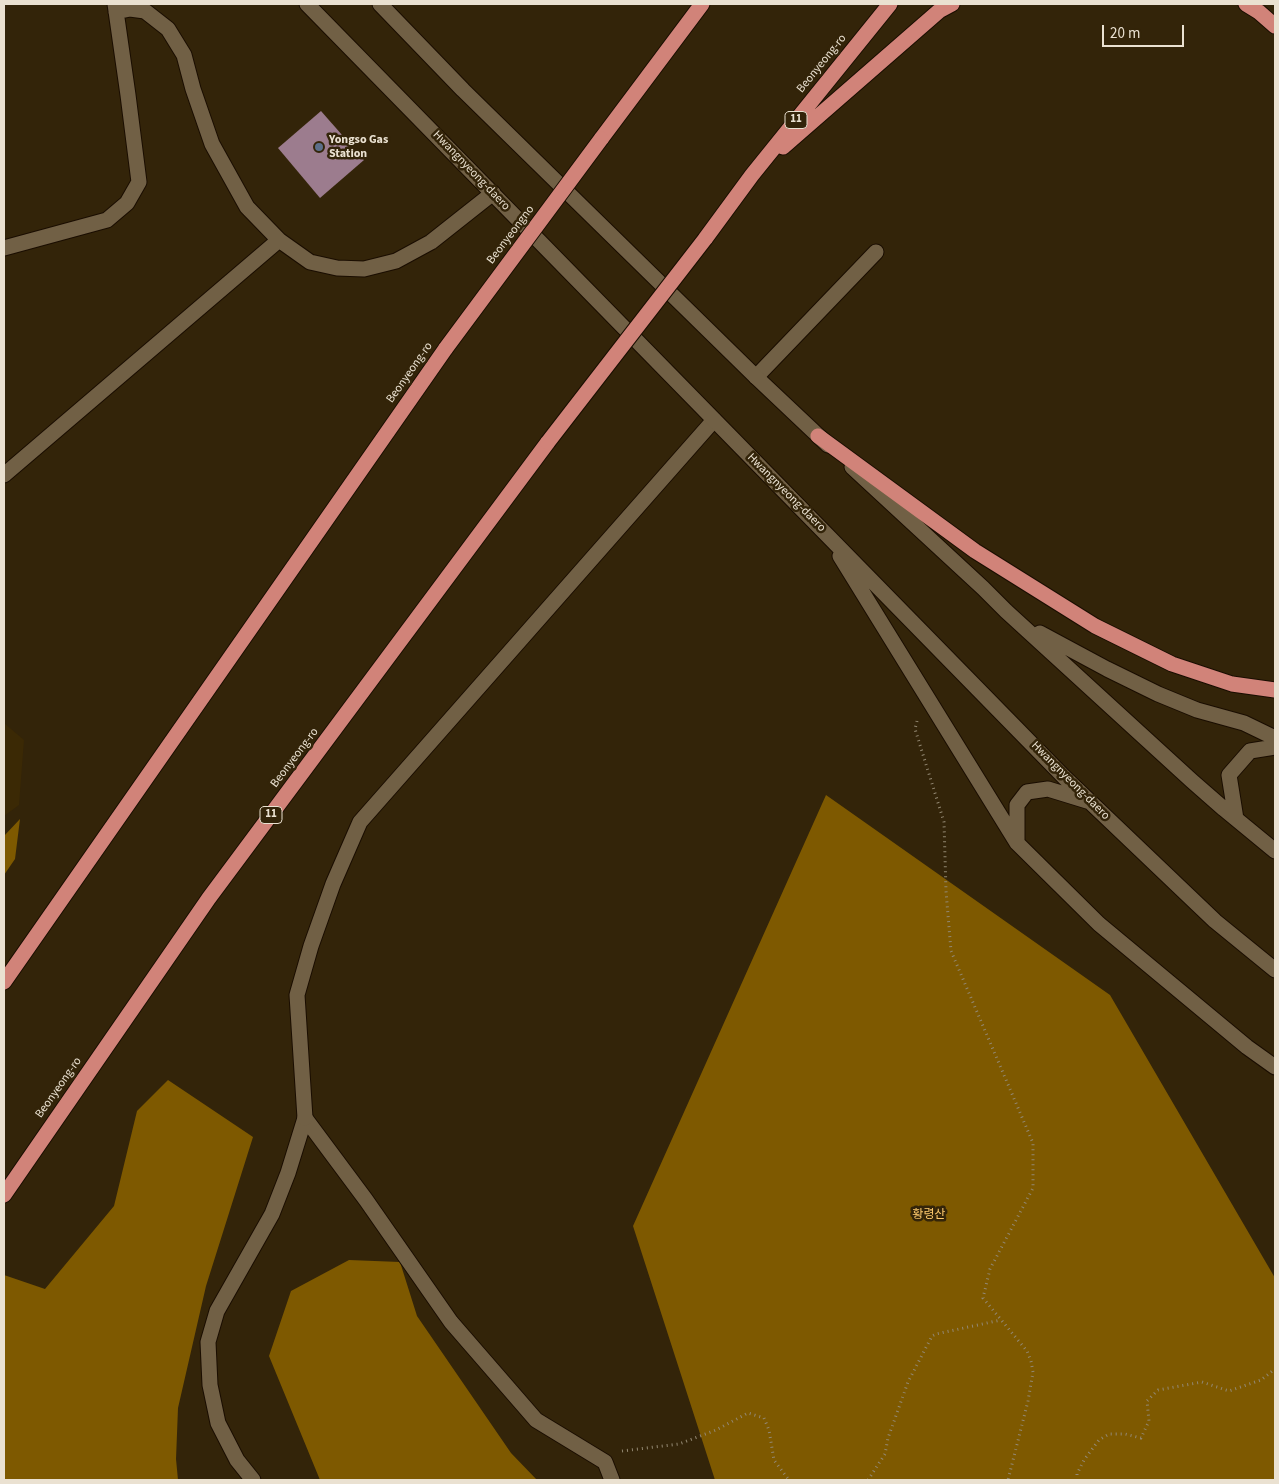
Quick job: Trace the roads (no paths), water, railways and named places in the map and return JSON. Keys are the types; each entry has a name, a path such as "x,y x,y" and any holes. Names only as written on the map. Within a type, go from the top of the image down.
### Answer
{"highway":[{"name":"Beonyeongno","path":"446,348 702,4"},
{"name":"Beonyeong-ro","path":"4,1195 209,898 548,442 705,239 752,175 890,4"},
{"path":"1246,4 1275,26"},
{"path":"752,175 945,7"},
{"name":"Beonyeong-ro","path":"4,982 446,348"},
{"path":"818,436 975,551 1095,626 1172,664 1232,684 1275,690"}],"main road":[{"name":"Hwangnyeong-daero","path":"307,4 1090,802 1215,921 1275,970"},
{"path":"380,4 463,90 818,436 1006,611 1236,820 1275,851"},
{"path":"4,248 108,220 127,203 139,182 115,8 145,11 168,29 184,55 193,89 212,144 247,207 279,240 310,262 337,268 364,269 396,261 431,242 493,193"},
{"path":"4,475 279,240"},
{"path":"756,377 876,252"},
{"path":"252,1480 237,1460 218,1423 210,1385 208,1342 217,1311 272,1214 305,1118 297,995 333,884 360,822 714,420"},
{"path":"826,534 1017,843 1099,924 1248,1047 1275,1067"},
{"path":"1006,611 1049,639 1158,694 1197,710 1244,722 1275,738"},
{"path":"1236,820 1229,775 1250,751 1275,748"},
{"path":"1017,843 1017,805 1027,792 1048,789 1090,802"},
{"path":"305,1118 366,1200 451,1322 536,1420 605,1462 612,1480"}],"place":[{"name":"Yongso Gas Station","path":"319,147"}],"park label":[{"name":"황령산","path":"929,1215"}]}
